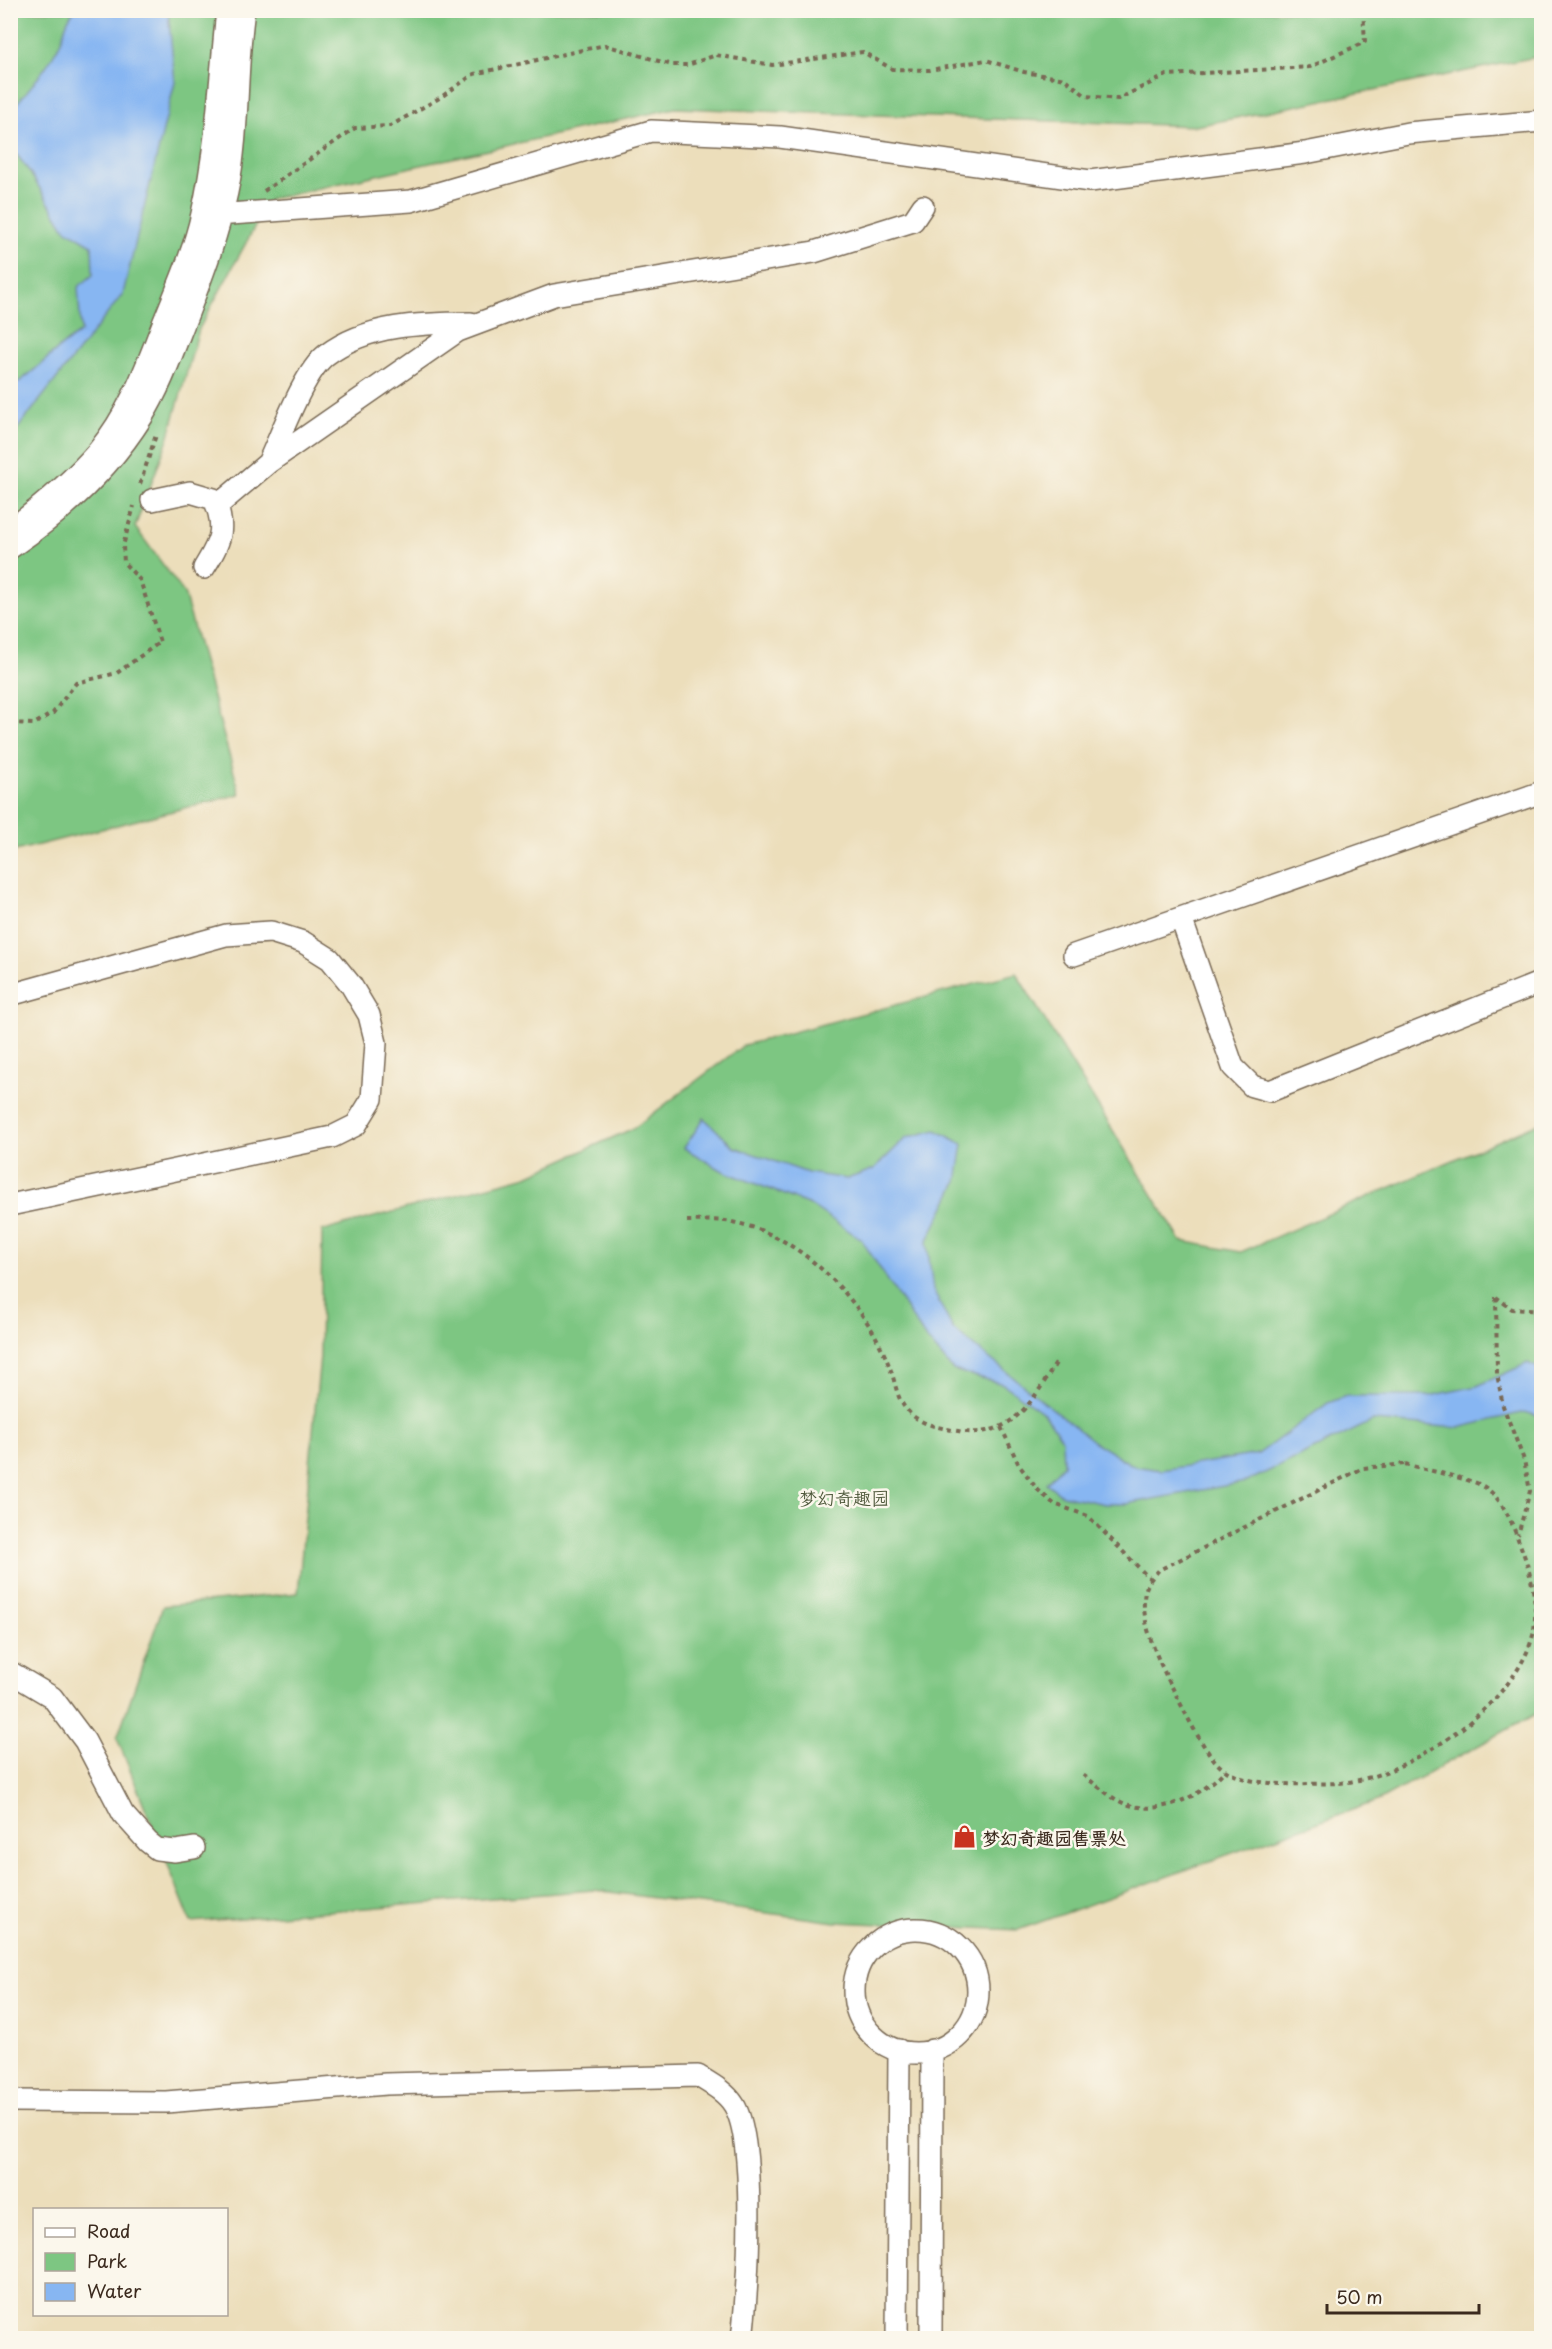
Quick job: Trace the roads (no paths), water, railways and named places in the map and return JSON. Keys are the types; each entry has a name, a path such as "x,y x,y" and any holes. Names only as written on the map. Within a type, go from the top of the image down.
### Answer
{"street":[{"path":"10,548 67,506 110,462 142,416 164,375 201,281 212,215 213,157 227,10"},
{"path":"10,530 37,510 97,452 123,417 212,215 227,191 237,120 244,10"},
{"path":"212,215 411,201 651,131 780,137 1090,181 1305,153 1408,134 1542,121"},
{"path":"217,506 268,463 458,331 475,323 554,295 814,252 913,221 923,206"},
{"path":"268,463 302,389 325,356 363,335 418,322 475,323"},
{"path":"152,500 190,492 214,499 221,515 220,541 204,568"},
{"path":"1074,955 1542,792"},
{"path":"1181,918 1233,1067 1252,1086 1270,1090 1542,982"},
{"path":"10,995 226,935 271,932 303,942 330,959 351,985 369,1015 376,1043 372,1099 356,1125 332,1137 10,1205"},
{"path":"10,1672 52,1697 85,1741 123,1814 148,1842 157,1849 174,1851 194,1848"},
{"path":"915,1929 934,1931 952,1940 966,1954 975,1972 978,1992 974,2011 965,2029 950,2042 932,2050 899,2050 881,2042 867,2029 857,2012 854,1993 856,1974 864,1956 878,1941 895,1932 915,1929"},
{"path":"897,2338 899,2050"},
{"path":"931,2338 932,2050"},
{"path":"10,2102 166,2102 386,2084 698,2076 718,2088 734,2105 744,2135 747,2302 742,2338"}],"water":[{"path":"74,11 168,11 175,82 123,294 11,437 11,379 19,382 81,332 78,287 93,275 92,245 65,229 29,171 11,147 11,110 36,81 52,57"},
{"path":"704,1118 734,1147 808,1173 847,1179 874,1169 906,1138 936,1130 963,1144 957,1182 927,1242 933,1290 953,1329 1094,1442 1134,1466 1161,1470 1258,1454 1328,1403 1346,1396 1429,1396 1477,1386 1528,1363 1541,1369 1541,1417 1525,1412 1458,1428 1373,1421 1246,1482 1126,1504 1105,1504 1062,1495 1046,1483 1063,1465 1062,1439 1045,1414 1003,1384 953,1370 924,1336 861,1239 810,1205 723,1171 684,1148"}],"place":[{"name":"梦幻奇趣园售票处","path":"964,1837"}],"park label":[{"name":"梦幻奇趣园","path":"844,1497"}]}
